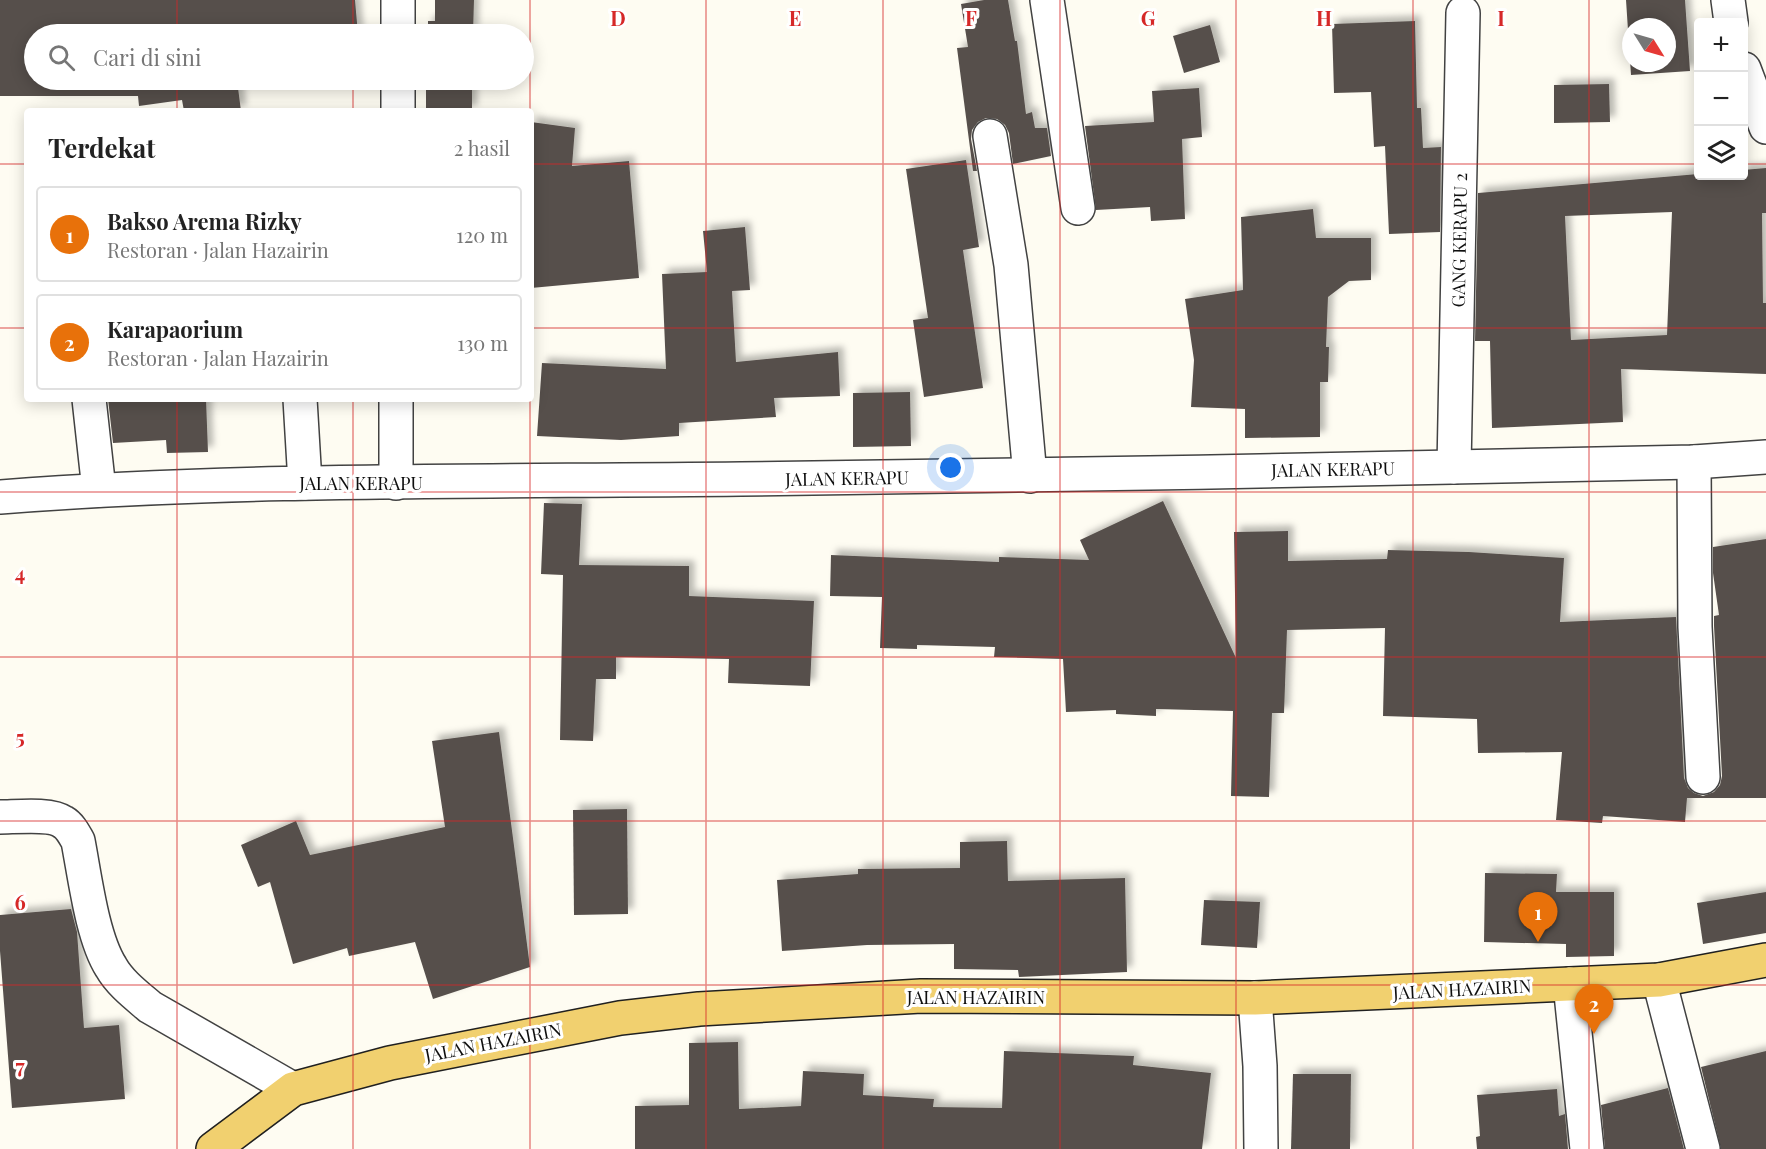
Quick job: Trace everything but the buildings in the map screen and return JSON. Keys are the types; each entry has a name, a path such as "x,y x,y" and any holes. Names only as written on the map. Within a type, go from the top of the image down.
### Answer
{"main road":[{"name":"JALAN HAZAIRIN","path":"213,1149 293,1089 390,1063 620,1018 699,1009 921,996 1255,998 1659,980 1766,960"}],"street":[{"path":"398,0 398,24"},
{"path":"1047,0 1078,208"},
{"path":"1728,0 1730,18"},
{"name":"GANG KERAPU 2","path":"1454,467 1463,13"},
{"path":"1744,72 1766,128"},
{"path":"398,90 398,108"},
{"path":"990,136 1011,265 1030,476"},
{"path":"89,402 99,490"},
{"path":"300,402 305,483"},
{"path":"396,402 396,483"},
{"name":"JALAN KERAPU","path":"0,497 99,490 305,483 1030,476 1694,462 1766,457"},
{"path":"1694,462 1695,627 1703,777"},
{"path":"0,817 53,817 63,821 78,841 96,930 110,967 130,990 150,1007 293,1089"},
{"path":"1659,980 1703,1149"},
{"path":"1570,984 1587,1149"},
{"path":"1255,998 1260,1066 1261,1149"}],"place":[{"name":"Bakso Arema Rizky","path":"1538,942"},
{"name":"Karapaorium","path":"1594,1034"}]}
